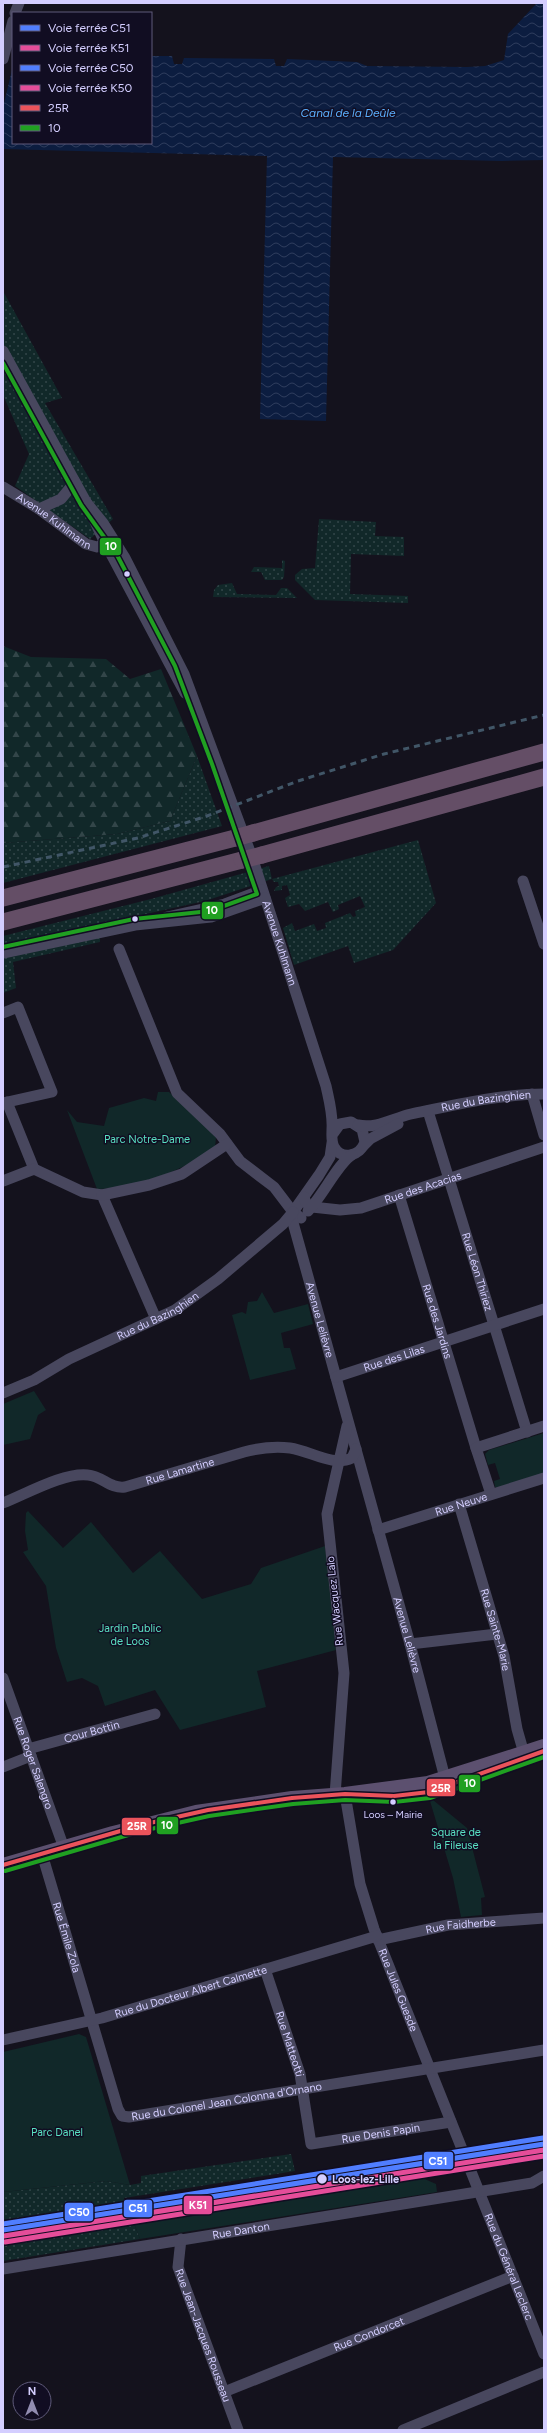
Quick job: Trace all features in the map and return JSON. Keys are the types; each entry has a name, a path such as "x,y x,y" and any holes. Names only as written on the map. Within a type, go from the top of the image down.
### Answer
{"highway":[{"path":"3,898 235,838 544,752"},
{"path":"3,922 242,860 259,862 544,777"}],"main road":[{"path":"3,1865 196,1812 292,1798 340,1794 394,1796 442,1784 524,1755 544,1746"},
{"path":"524,1755 544,1751"}],"street":[{"path":"3,59 12,26"},
{"name":"Avenue Kuhlmann","path":"3,351 86,502 110,542 197,711 215,753 259,862 264,894 326,1086 332,1117 332,1139"},
{"path":"39,510 61,499 75,482"},
{"name":"Avenue Kuhlmann","path":"3,488 39,510 86,544 97,547 110,542"},
{"path":"523,881 544,944"},
{"path":"3,953 146,923 179,913 225,904 264,894"},
{"path":"119,950 176,1093 220,1134 240,1161 274,1187 297,1215"},
{"path":"3,1013 18,1007 52,1092 5,1102 34,1169 84,1192 102,1195 149,1185 182,1174 227,1144"},
{"name":"Avenue Kuhlmann","path":"326,1086 341,1116 354,1124"},
{"path":"532,1094 544,1135"},
{"name":"Rue du Bazinghien","path":"354,1124 377,1126 428,1111 532,1094 544,1094"},
{"name":"Rue du Bazinghien","path":"364,1145 398,1124 428,1111"},
{"name":"Rue Léon Thiriez","path":"428,1111 527,1432"},
{"path":"354,1124 364,1134 364,1145 359,1152 352,1155 341,1154 332,1139 338,1126 354,1124"},
{"name":"Rue du Bazinghien","path":"297,1215 304,1197 330,1157 332,1139"},
{"name":"Rue des Acacias","path":"312,1207 350,1210 544,1147"},
{"name":"Rue du Bazinghien","path":"3,1393 34,1380 70,1359 156,1320 204,1290 283,1224 312,1207 328,1186 343,1160 352,1155"},
{"path":"3,1181 34,1169"},
{"path":"102,1195 156,1320"},
{"name":"Rue des Jardins","path":"400,1195 491,1494"},
{"path":"304,1197 306,1204 312,1207"},
{"name":"Avenue Lelièvre","path":"297,1215 292,1219 410,1644 442,1784"},
{"name":"Rue des Lilas","path":"336,1377 544,1310"},
{"name":"Rue Wacquez Lalo","path":"340,1794 344,1678 327,1521 328,1506 346,1435 345,1409"},
{"path":"476,1448 544,1426"},
{"name":"Rue Lamartine","path":"3,1503 76,1475 91,1475 117,1488 125,1487 244,1452 269,1447 292,1448 338,1467"},
{"path":"338,1467 352,1458 356,1450"},
{"path":"338,1467 354,1468 365,1480"},
{"name":"Rue Neuve","path":"378,1530 491,1494 543,1480"},
{"name":"Rue Sainte-Marie","path":"458,1504 509,1679 517,1729 524,1755"},
{"path":"410,1644 497,1634"},
{"name":"Rue Roger Salengro","path":"4,1682 64,1848"},
{"name":"Cour Bottin","path":"3,1767 29,1753 155,1714"},
{"name":"Rue Jules Guesde","path":"340,1794 360,1884 378,1938 474,2180"},
{"name":"Rue Émile Zola","path":"42,1854 93,2020"},
{"name":"Rue Faidherbe","path":"378,1938 448,1925 544,1918"},
{"name":"Rue du Docteur Albert Calmette","path":"3,2040 93,2020 265,1969 378,1938"},
{"name":"Rue Matteotti","path":"265,1969 300,2074 304,2090 311,2144"},
{"name":"Rue du Colonel Jean Colonna d'Ornano","path":"93,2020 118,2109 125,2117 304,2090 544,2050"},
{"name":"Rue Denis Papin","path":"311,2144 451,2122"},
{"name":"Rue Danton","path":"3,2269 532,2183 544,2176"},
{"name":"Rue du Général Leclerc","path":"474,2180 543,2350"},
{"name":"Rue Jean-Jacques Rousseau","path":"181,2239 178,2267 238,2430"},
{"name":"Rue Condorcet","path":"224,2392 513,2276"},
{"path":"403,2430 544,2372"}],"green space":[{"path":"3,291 62,398 45,403 113,519 90,539 15,486 29,454 3,395"},
{"path":"319,519 376,522 375,536 404,537 404,556 351,554 350,594 408,596 408,603 315,600 295,580 295,575 302,569 315,568"},
{"path":"282,560 285,561 284,577 282,580 265,580 261,572 251,572 254,567 282,568"},
{"path":"232,583 237,594 276,595 281,588 287,588 297,598 213,597 214,590 218,585"},
{"path":"3,646 31,657 106,659 130,679 161,669 197,756 170,821 117,834 3,843"},
{"path":"197,756 222,826 3,883 3,843 117,834 170,821"},
{"path":"418,840 436,903 393,950 354,963 348,946 294,965 283,928 292,923 295,931 314,924 317,931 326,928 325,923 350,913 353,917 356,916 355,911 365,907 360,896 338,905 339,909 333,912 328,902 305,911 299,904 288,907 285,898 290,895 287,885 282,886 282,890 274,891 276,887 279,886 278,882 274,882 272,879"},
{"path":"269,866 272,879 205,901 100,924 100,942 13,962 16,988 3,993 3,936 151,899"},
{"name":"Parc Notre-Dame","path":"158,1092 169,1092 216,1137 215,1148 188,1164 159,1177 144,1182 112,1188 97,1189 67,1110 77,1122 104,1126 109,1108 144,1098 156,1101"},
{"path":"262,1292 274,1313 308,1304 313,1324 281,1333 284,1348 290,1348 296,1369 250,1380 232,1315 242,1312 246,1314 248,1302 257,1301"},
{"path":"34,1391 46,1410 38,1415 30,1439 3,1445 3,1404"},
{"path":"544,1433 544,1473 499,1488 495,1487 494,1481 500,1479 495,1463 488,1465 485,1454 489,1450"},
{"name":"Jardin Public de Loos","path":"28,1511 63,1548 91,1522 133,1573 160,1551 202,1599 251,1584 261,1568 325,1546 336,1650 257,1671 266,1707 180,1730 155,1690 105,1706 98,1686 82,1678 67,1682 56,1648 46,1586 23,1552 28,1550 25,1531 26,1513"},
{"name":"Square de la Fileuse","path":"433,1800 467,1828 485,1897 481,1898 482,1915 461,1917 453,1878 430,1801"},
{"name":"Parc Danel","path":"79,2034 86,2037 130,2185 106,2181 3,2192 3,2052"},
{"path":"291,2154 295,2171 124,2198 124,2204 3,2220 3,2192 106,2181 130,2185 141,2183 141,2176"},
{"path":"411,2173 436,2184 437,2192 140,2239 132,2218 358,2181 359,2186 368,2184 367,2180"},
{"path":"132,2218 140,2239 3,2261 3,2237"}],"water":[{"name":"Canal de la Deûle","path":"537,3 544,3 544,160 502,161 333,157 326,421 260,419 267,156 3,149 3,68 12,68 12,144 152,144 152,56 172,56 174,64 182,64 184,58 274,59 276,66 284,66 287,59 357,62 367,66 485,66 504,60 508,34"}],"pier":[{"path":"3,66 12,66 12,70 3,107"}],"railway":[{"path":"3,867 138,838 207,816 298,781 384,754 544,715"}],"rail line":[{"name":"C50","path":"3,2224 543,2138"},
{"name":"C51","path":"3,2230 544,2144"},
{"name":"K51","path":"4,2236 544,2150"},
{"name":"K50","path":"5,2242 544,2156"}],"transit line":[{"name":"10","path":"3,363 81,505 117,555 175,666 212,764 257,894 210,911 134,919 3,947"},
{"name":"25R","path":"3,1865 141,1825 208,1810 292,1798 345,1794 394,1796 429,1792 544,1751"},
{"name":"10","path":"5,1871 142,1831 209,1816 293,1804 345,1800 394,1802 430,1798 544,1757"}],"place":[{"name":"Loos – Mairie","path":"393,1802"},
{"name":"Loos-lez-Lille","path":"322,2179"}]}
